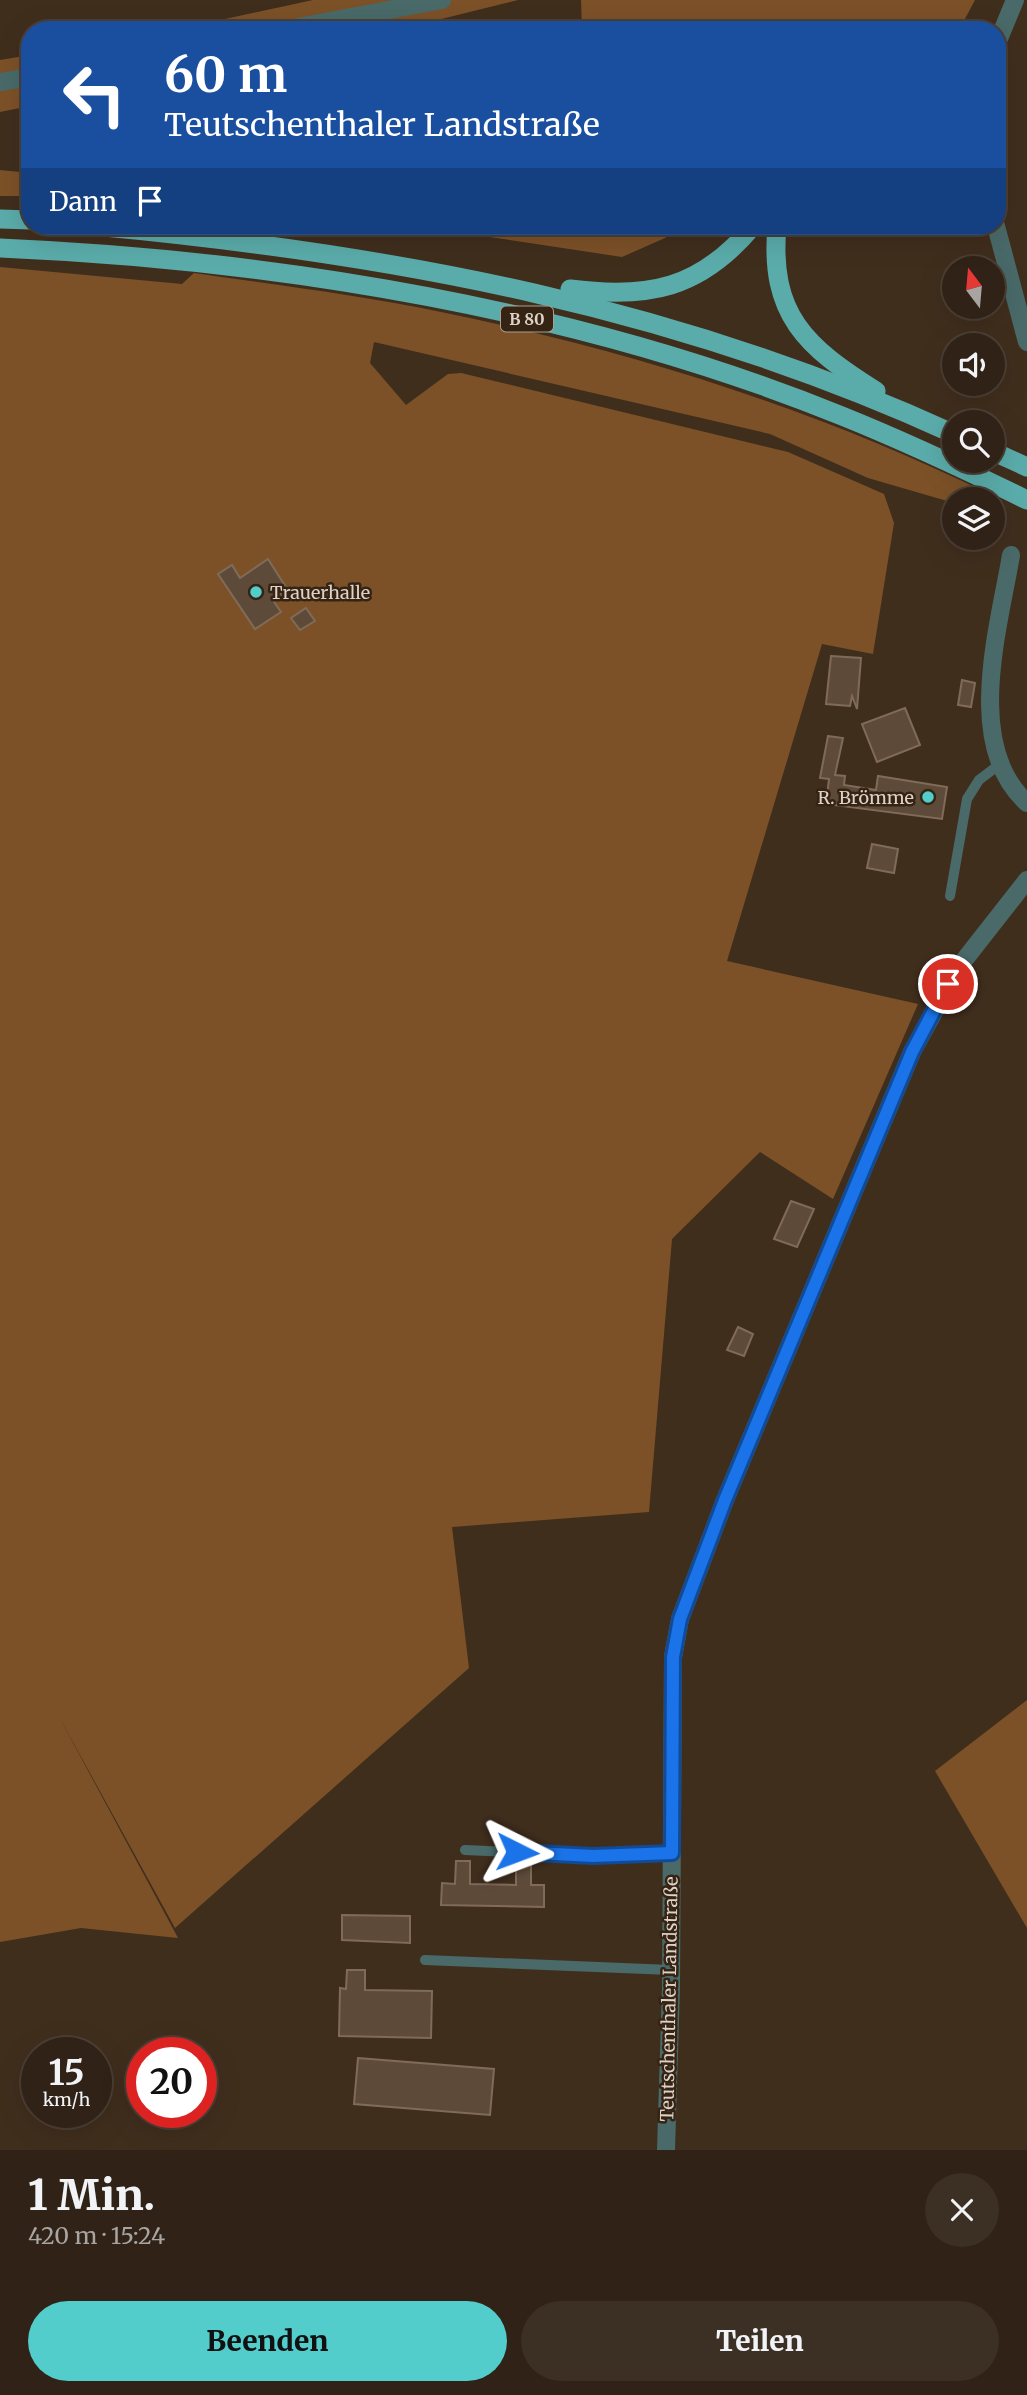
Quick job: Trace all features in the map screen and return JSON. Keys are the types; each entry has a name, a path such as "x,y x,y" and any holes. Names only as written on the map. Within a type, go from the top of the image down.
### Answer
{"highway":[{"path":"0,219 21,220"},
{"name":"B 80","path":"188,235 370,258 543,293 706,338 942,429"},
{"path":"468,276 615,295 644,293 672,287 703,271 731,250 745,235"},
{"path":"777,235 778,275 786,304 800,330 829,361 919,418"},
{"name":"B 80","path":"0,248 204,264 367,286 475,306 581,332 723,374 841,415 1027,499"},
{"path":"1005,457 1027,467"}],"street":[{"path":"330,21 442,0"},
{"path":"1006,22 1015,0"},
{"path":"0,82 21,78"},
{"path":"998,235 1027,342"},
{"path":"1010,555 989,712 992,739 1000,764 1027,803"},
{"name":"Teutschenthaler Landstraße","path":"666,2150 671,1970 673,1657 680,1619 725,1500 912,1052 958,968 1027,880"}],"lane":[{"path":"950,896 967,799 979,780 1000,764"},
{"path":"465,1850 593,1856 672,1853"},
{"path":"425,1960 671,1970"}],"shaded area":[{"path":"313,0 518,0 433,21 216,21"},
{"path":"581,0 975,0 964,21 582,21"},
{"path":"21,56 21,108 0,112 0,60"},
{"path":"0,170 21,172 21,196 0,196"},
{"path":"477,235 670,235 622,257"},
{"path":"0,267 182,284 194,273 379,300 512,328 583,345 723,386 860,436 974,487 942,487 942,500 868,478 770,434 374,342 370,363 406,405 448,374 461,373 788,452 884,494 894,523 873,654 822,644 727,961 918,1004 833,1199 760,1152 672,1239 649,1512 452,1527 469,1668 175,1928 57,1713 178,1938 81,1928 0,1942"},
{"path":"1027,1700 1027,1928 935,1771"}],"building":[{"name":"Trauerhalle","path":"268,559 287,589 272,599 281,612 255,629 218,574 232,565 240,578"},
{"path":"306,608 315,621 300,630 291,618"},
{"path":"831,656 861,658 857,709 852,696 850,706 826,704"},
{"path":"962,680 975,683 971,707 958,705"},
{"path":"905,708 920,745 877,762 862,724"},
{"path":"828,736 843,738 835,775 845,776 844,785 876,790 878,776 947,787 942,819 826,804 829,779 820,778"},
{"path":"872,844 898,849 894,873 867,868"},
{"path":"791,1201 814,1209 797,1247 774,1239"},
{"path":"738,1327 753,1334 744,1356 727,1350"},
{"path":"456,1861 470,1861 470,1884 516,1885 516,1862 531,1863 531,1885 544,1885 544,1907 441,1905 442,1883 455,1884"},
{"path":"342,1915 410,1916 410,1943 342,1940"},
{"path":"347,1970 365,1970 365,1990 432,1991 431,2038 339,2036 340,1988 346,1989"},
{"path":"358,2058 494,2069 490,2115 354,2104"}],"place":[{"name":"Trauerhalle","path":"256,592"},
{"name":"R. Brömme","path":"928,797"}],"route":[{"path":"517,1852 593,1856 672,1853 673,1657 680,1619 725,1500 912,1052 948,984"}]}
